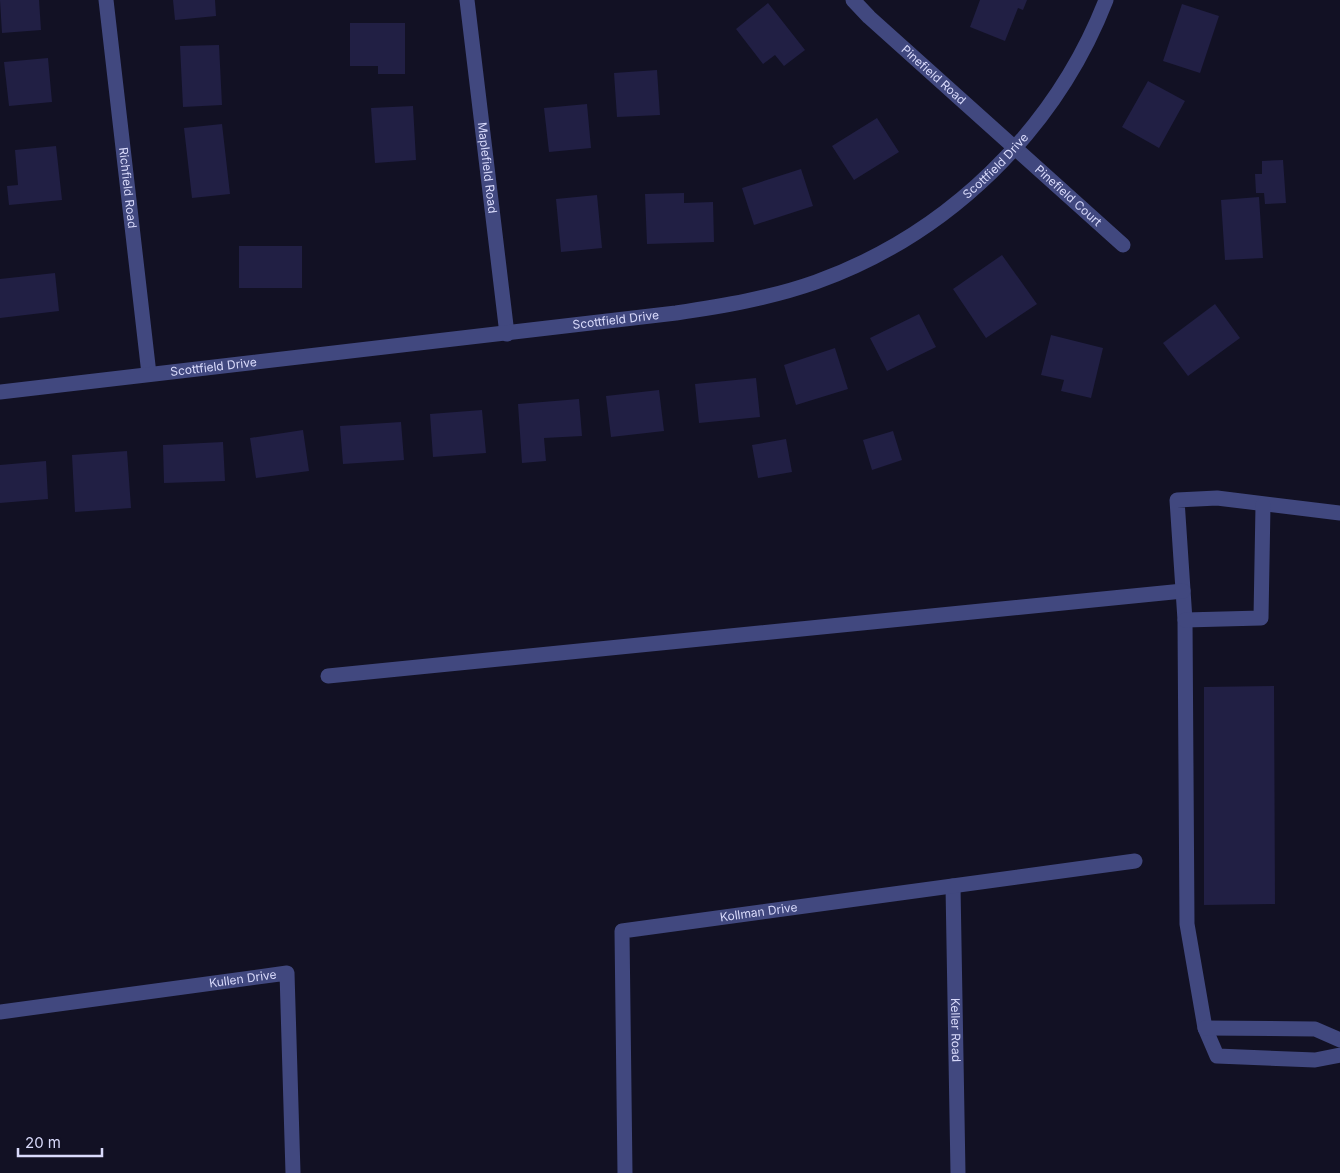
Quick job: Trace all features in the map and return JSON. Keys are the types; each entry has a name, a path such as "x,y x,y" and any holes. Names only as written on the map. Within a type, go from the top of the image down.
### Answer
{"street":[{"name":"Richfield Road","path":"106,0 149,374"},
{"name":"Maplefield Road","path":"467,0 507,334"},
{"name":"Pinefield Road","path":"853,0 869,17 1014,148"},
{"name":"Scottfield Drive","path":"0,392 507,334 721,306 770,296 815,282 855,266 929,225 961,201 1014,148 1039,118 1085,46 1106,0"},
{"name":"Pinefield Court","path":"1014,148 1123,245"},
{"path":"1340,513 1217,498 1177,500 1185,620 1187,924 1205,1028 1217,1056 1315,1060 1340,1055"},
{"path":"1185,620 1261,618 1263,505"},
{"path":"328,676 1183,591"},
{"name":"Kollman Drive","path":"625,1173 622,931 1135,861"},
{"name":"Keller Road","path":"953,886 958,1173"},
{"name":"Kullen Drive","path":"0,1012 287,973 293,1173"},
{"path":"1205,1028 1315,1029 1340,1040"}],"building":[{"path":"0,0 39,0 41,30 2,33"},
{"path":"173,0 215,0 216,16 175,20"},
{"path":"980,0 1027,0 1023,10 1018,8 1005,41 970,27"},
{"path":"768,3 805,50 784,66 775,55 763,64 736,29"},
{"path":"1182,4 1219,16 1200,73 1163,61"},
{"path":"350,23 405,23 405,74 378,74 378,66 350,66"},
{"path":"219,45 222,105 183,107 180,46"},
{"path":"48,58 52,102 9,106 4,62"},
{"path":"657,70 660,115 617,117 614,73"},
{"path":"1148,81 1185,101 1159,148 1122,127"},
{"path":"587,104 591,148 549,152 544,108"},
{"path":"413,106 416,160 375,163 371,108"},
{"path":"877,118 899,152 854,180 832,146"},
{"path":"222,124 230,194 192,198 184,128"},
{"path":"56,146 62,200 9,205 7,186 18,185 15,150"},
{"path":"1283,160 1286,203 1265,204 1264,193 1256,193 1255,174 1262,174 1262,161"},
{"path":"801,169 813,206 754,225 742,188"},
{"path":"684,193 684,203 713,202 714,242 647,244 645,194"},
{"path":"597,195 602,248 561,252 556,199"},
{"path":"1259,197 1263,258 1225,260 1221,200"},
{"path":"239,246 302,246 302,288 239,288"},
{"path":"1002,255 1037,304 986,338 953,289"},
{"path":"55,273 59,311 0,318 0,279"},
{"path":"1215,304 1240,338 1188,376 1163,343"},
{"path":"919,314 936,347 887,371 870,338"},
{"path":"1051,335 1103,348 1091,398 1061,391 1064,380 1041,375"},
{"path":"835,348 848,389 796,405 784,365"},
{"path":"756,378 760,417 699,423 695,384"},
{"path":"659,390 664,431 611,437 606,396"},
{"path":"579,399 582,436 544,438 546,461 522,463 518,404"},
{"path":"482,410 486,453 433,457 430,414"},
{"path":"401,422 404,460 343,464 340,426"},
{"path":"303,430 309,471 256,478 250,438"},
{"path":"893,431 902,460 872,470 863,440"},
{"path":"786,439 792,472 758,478 752,445"},
{"path":"223,442 225,481 164,483 163,445"},
{"path":"127,451 131,508 75,512 72,455"},
{"path":"46,461 48,499 0,503 0,465"},
{"path":"1274,686 1275,904 1204,905 1204,687"}]}
